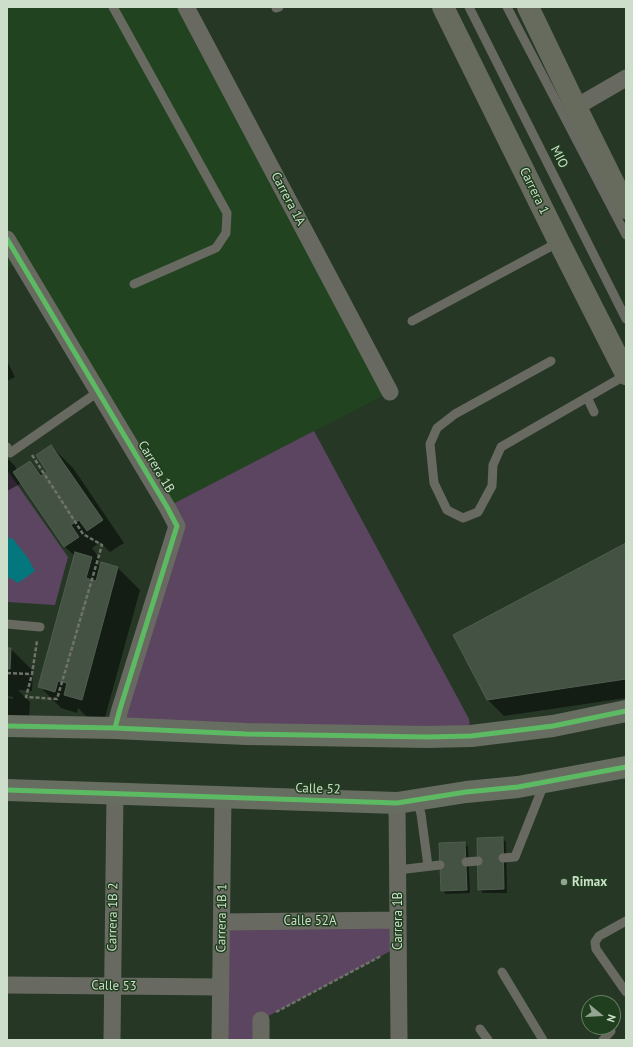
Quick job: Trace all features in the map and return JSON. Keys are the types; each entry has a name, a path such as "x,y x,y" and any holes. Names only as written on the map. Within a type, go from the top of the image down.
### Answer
{"main road":[{"name":"Carrera 1","path":"443,7 626,374"},
{"path":"528,7 626,208"},
{"path":"7,726 115,728 254,734 427,737 471,736 553,726 626,711"},
{"name":"Calle 52","path":"7,790 407,801 466,792 518,787 626,767"}],"street":[{"name":"Carrera 1A","path":"186,7 390,392"},
{"path":"576,107 626,78"},
{"name":"Carrera 1B","path":"7,239 167,507 176,526 115,728"},
{"name":"Carrera 1B 2","path":"112,1040 115,793"},
{"name":"Carrera 1B 1","path":"220,1040 223,797"},
{"name":"Carrera 1B","path":"399,1040 398,870 407,801"},
{"name":"Calle 52A","path":"222,922 398,920"},
{"name":"Calle 53","path":"7,985 221,987"},
{"path":"261,1020 261,1040"}],"lane":[{"path":"113,7 227,213 226,233 216,248 134,284"},
{"name":"MIO","path":"469,7 626,319"},
{"name":"MIO","path":"507,7 626,235"},
{"path":"412,321 559,242"},
{"path":"551,361 455,414 437,428 430,444 434,484 447,510 463,518 478,512 492,486 493,466 501,447 626,374"},
{"path":"7,447 10,453 98,392"},
{"path":"586,397 594,412"},
{"path":"7,624 40,627"},
{"path":"503,858 515,857 544,782"},
{"path":"407,801 421,814 428,866"},
{"path":"466,862 478,861"},
{"path":"398,870 440,865"},
{"path":"626,921 599,936 595,942 596,949 626,992"},
{"path":"502,972 543,1040"},
{"path":"480,1029 488,1040"}],"path":[{"path":"24,443 83,534 102,545 57,699 26,697 32,674 40,627"},
{"path":"7,673 32,674"},
{"path":"261,1020 398,947"}],"shaded area":[{"path":"7,7 186,7 390,392 167,507 20,262 7,268"},
{"path":"314,431 469,719 471,736 115,728 176,526 167,507"},
{"path":"7,470 68,557 55,605 7,602"},
{"path":"398,920 398,947 261,1020 261,1040 220,1040 222,922"}],"water":[{"path":"7,537 13,539 28,558 35,571 18,583 7,577"}],"building":[{"path":"51,445 103,520 87,531 79,520 71,525 79,537 64,547 13,472 30,461 41,476 47,472 36,455"},
{"path":"626,543 626,679 487,700 453,635"},
{"path":"75,552 92,557 86,578 96,581 101,562 118,567 82,700 64,695 67,683 58,681 55,692 38,687"},
{"path":"7,648 11,648 10,669 7,669"},
{"path":"503,837 504,889 478,890 477,838"},
{"path":"465,842 467,890 441,891 439,843"}],"cycle path":[{"path":"7,239 177,526 115,728"},
{"path":"7,726 115,728 246,734 427,737 471,736 553,726 626,711"},
{"path":"7,790 397,803 466,792 518,787 626,767"}],"place":[{"name":"Rimax","path":"564,882"}]}
